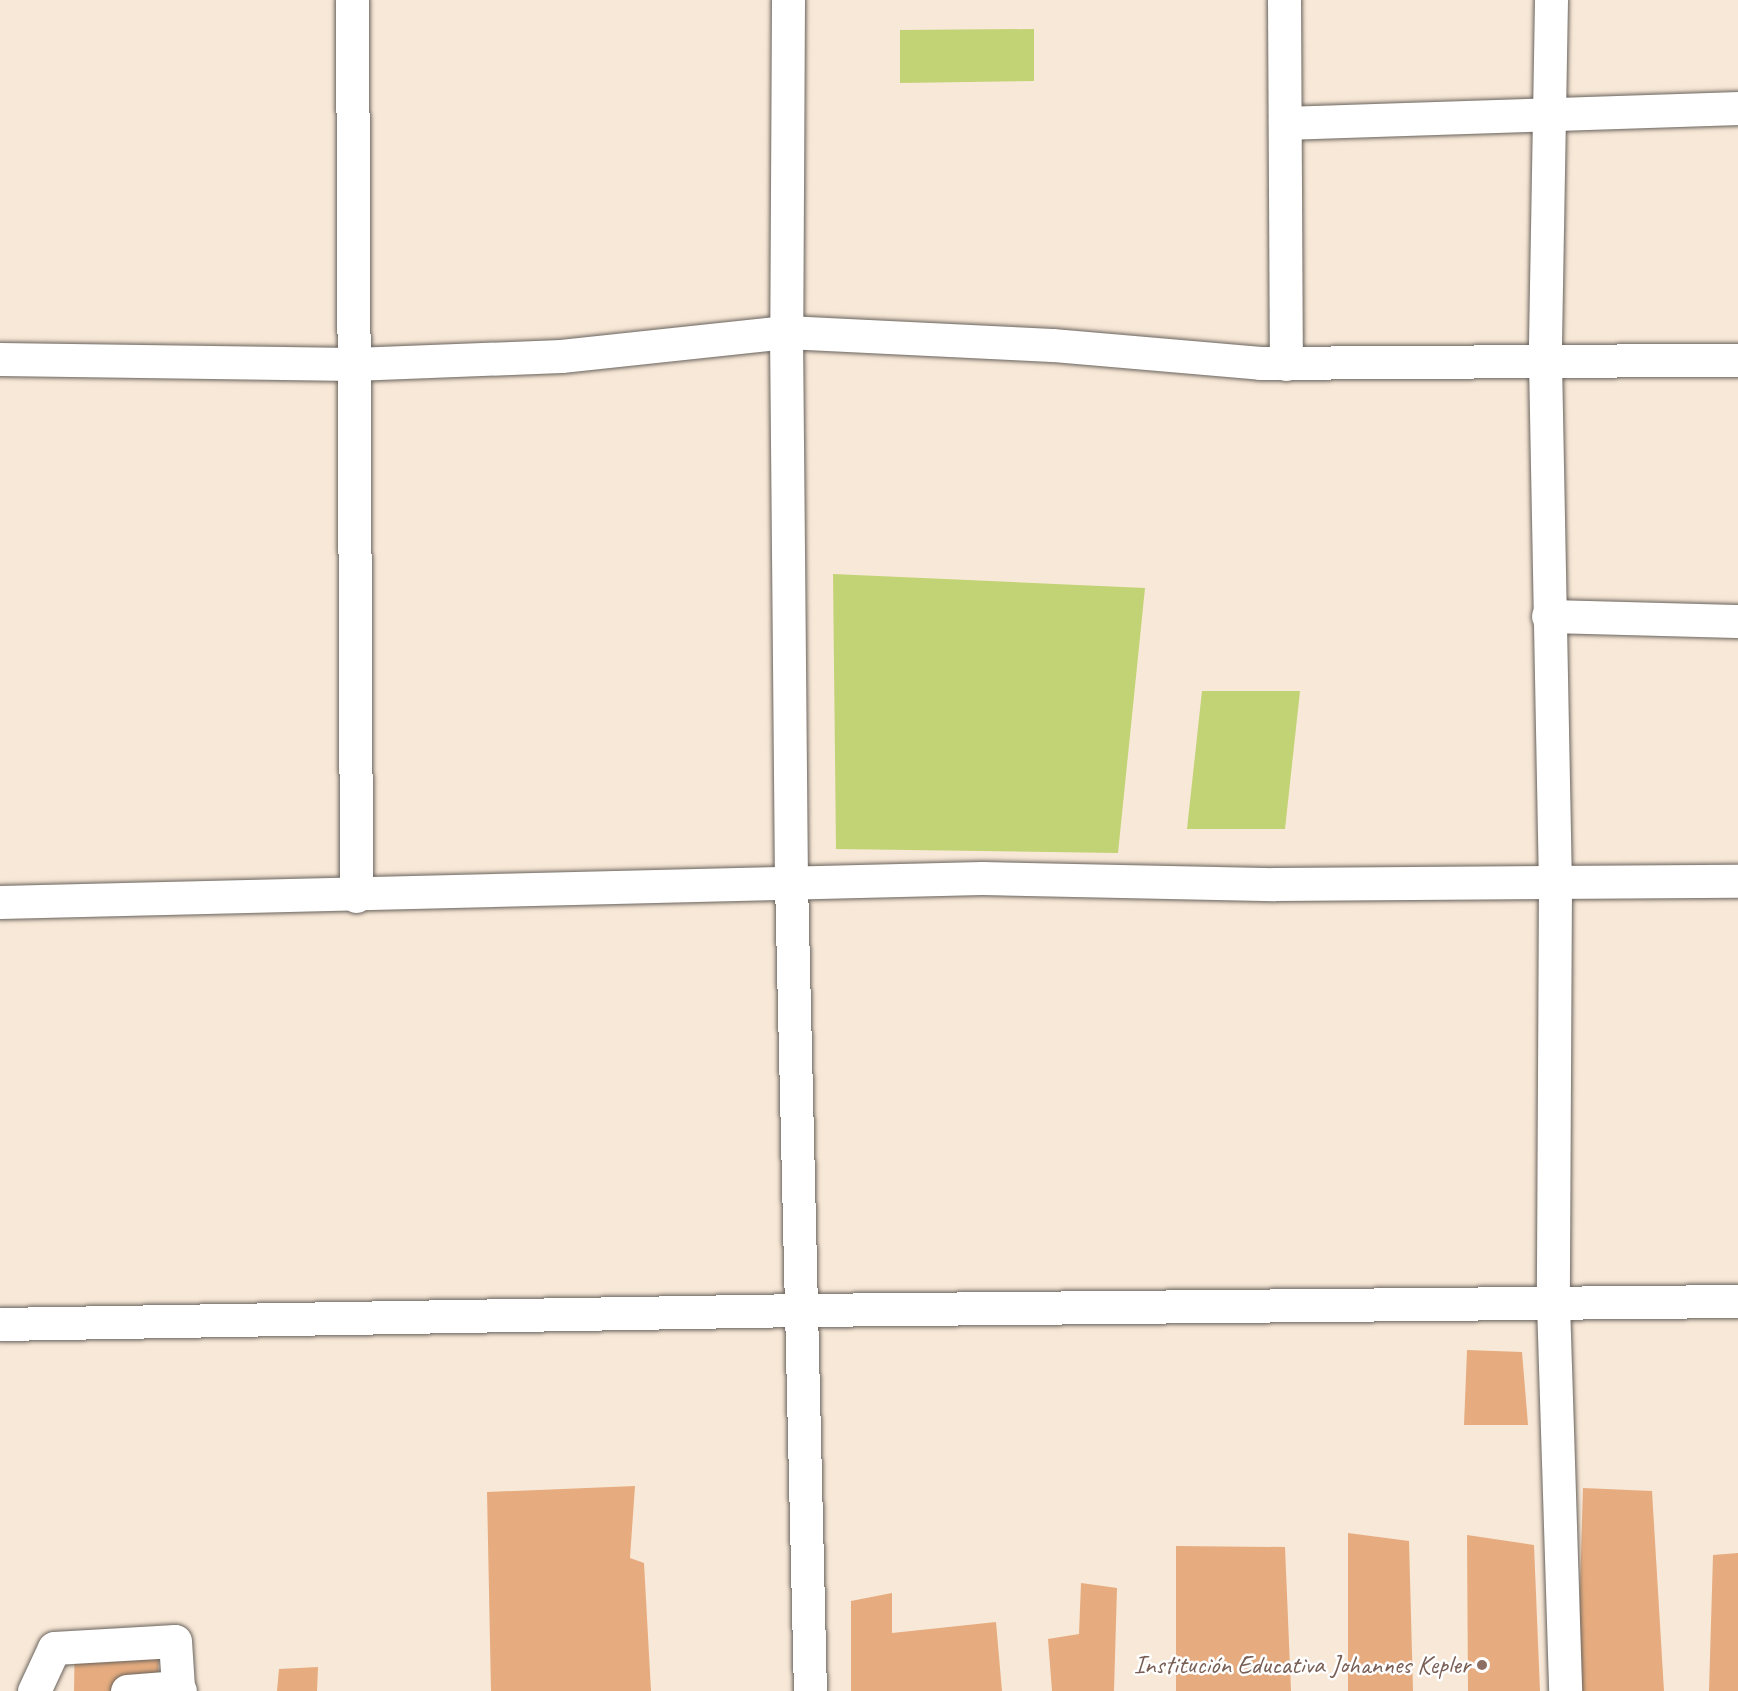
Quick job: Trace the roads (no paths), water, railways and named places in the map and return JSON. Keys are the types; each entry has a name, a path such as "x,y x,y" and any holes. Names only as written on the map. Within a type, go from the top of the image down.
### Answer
{"street":[{"path":"352,0 356,896"},
{"path":"788,0 786,332 791,881 810,1691"},
{"path":"1284,0 1286,364"},
{"path":"1551,0 1551,112 1545,361 1548,616 1555,885 1553,1303 1565,1691"},
{"path":"1285,123 1551,112 1738,108"},
{"path":"0,359 353,364 561,356 786,332 1052,345 1286,364 1738,360"},
{"path":"1548,616 1738,621"},
{"path":"0,902 356,896 791,881 982,878 1555,885 1738,881"},
{"path":"0,1324 801,1310 1738,1301"},
{"path":"34,1691 54,1648 175,1641 179,1689 128,1691"}],"place":[{"name":"Institución Educativa Johannes Kepler","path":"1482,1665"}]}
